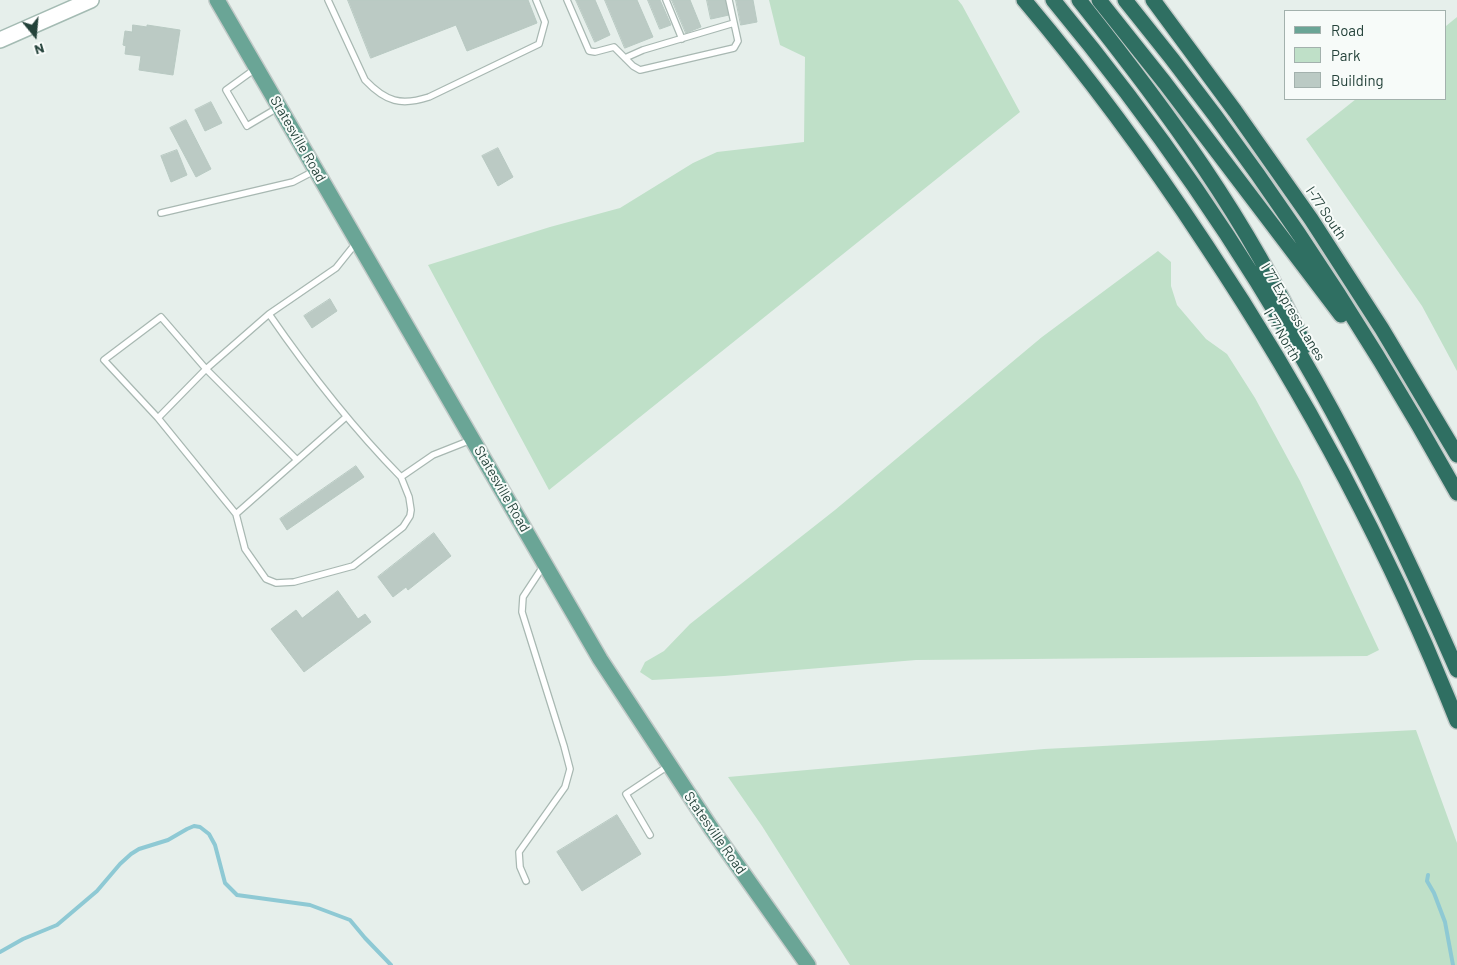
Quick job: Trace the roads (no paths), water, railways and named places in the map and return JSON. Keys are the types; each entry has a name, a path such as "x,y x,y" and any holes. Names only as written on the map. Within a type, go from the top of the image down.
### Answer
{"highway":[{"name":"I 77 North","path":"1024,0 1084,74 1156,170 1229,279 1291,381 1337,462 1387,561 1440,678 1457,721"},
{"name":"I 77 Express Lanes","path":"1053,0 1135,105 1210,211 1282,323 1346,436 1405,553 1457,670"},
{"path":"1079,0 1184,138 1238,219 1296,326 1346,436"},
{"path":"1099,0 1165,82 1400,394"},
{"path":"1125,0 1181,70 1258,175 1332,283 1400,394 1457,493"},
{"name":"I-77 South","path":"1153,0 1235,111 1311,219 1382,329 1457,455"}],"main road":[{"path":"0,40 91,0"},
{"name":"Statesville Road","path":"217,0 600,659 717,836 808,965"},
{"path":"227,0 228,19"}],"lane":[{"path":"328,0 365,80 386,97 400,102 414,102 430,97 539,44 544,22 536,0"},
{"path":"567,0 589,51 595,52 614,46 633,66 640,70 734,48 738,41 729,0"},
{"path":"666,0 682,39"},
{"path":"625,58 644,50 734,23"},
{"path":"257,68 226,90 230,98 247,126 279,107"},
{"path":"161,213 293,182 316,170"},
{"path":"158,418 206,369 269,314 336,268 358,242"},
{"path":"269,314 299,357 346,416 371,446 401,477 409,497 412,510 403,527 353,566 294,582 276,583 266,579 246,548 236,514 158,418 104,360 161,317 206,369 297,460"},
{"path":"236,514 346,416"},
{"path":"401,477 433,455 473,439"},
{"path":"526,881 520,867 519,852 565,786 570,769 522,612 524,597 545,564"},
{"path":"650,835 626,794 669,765"}],"waterway":[{"path":"0,952 23,939 57,925 97,891 131,854 139,849 168,840 194,826 200,827 209,834 215,845 225,883 237,895 310,905 350,920 391,965"},
{"path":"1428,875 1427,881 1434,893 1445,922 1453,965"}]}
